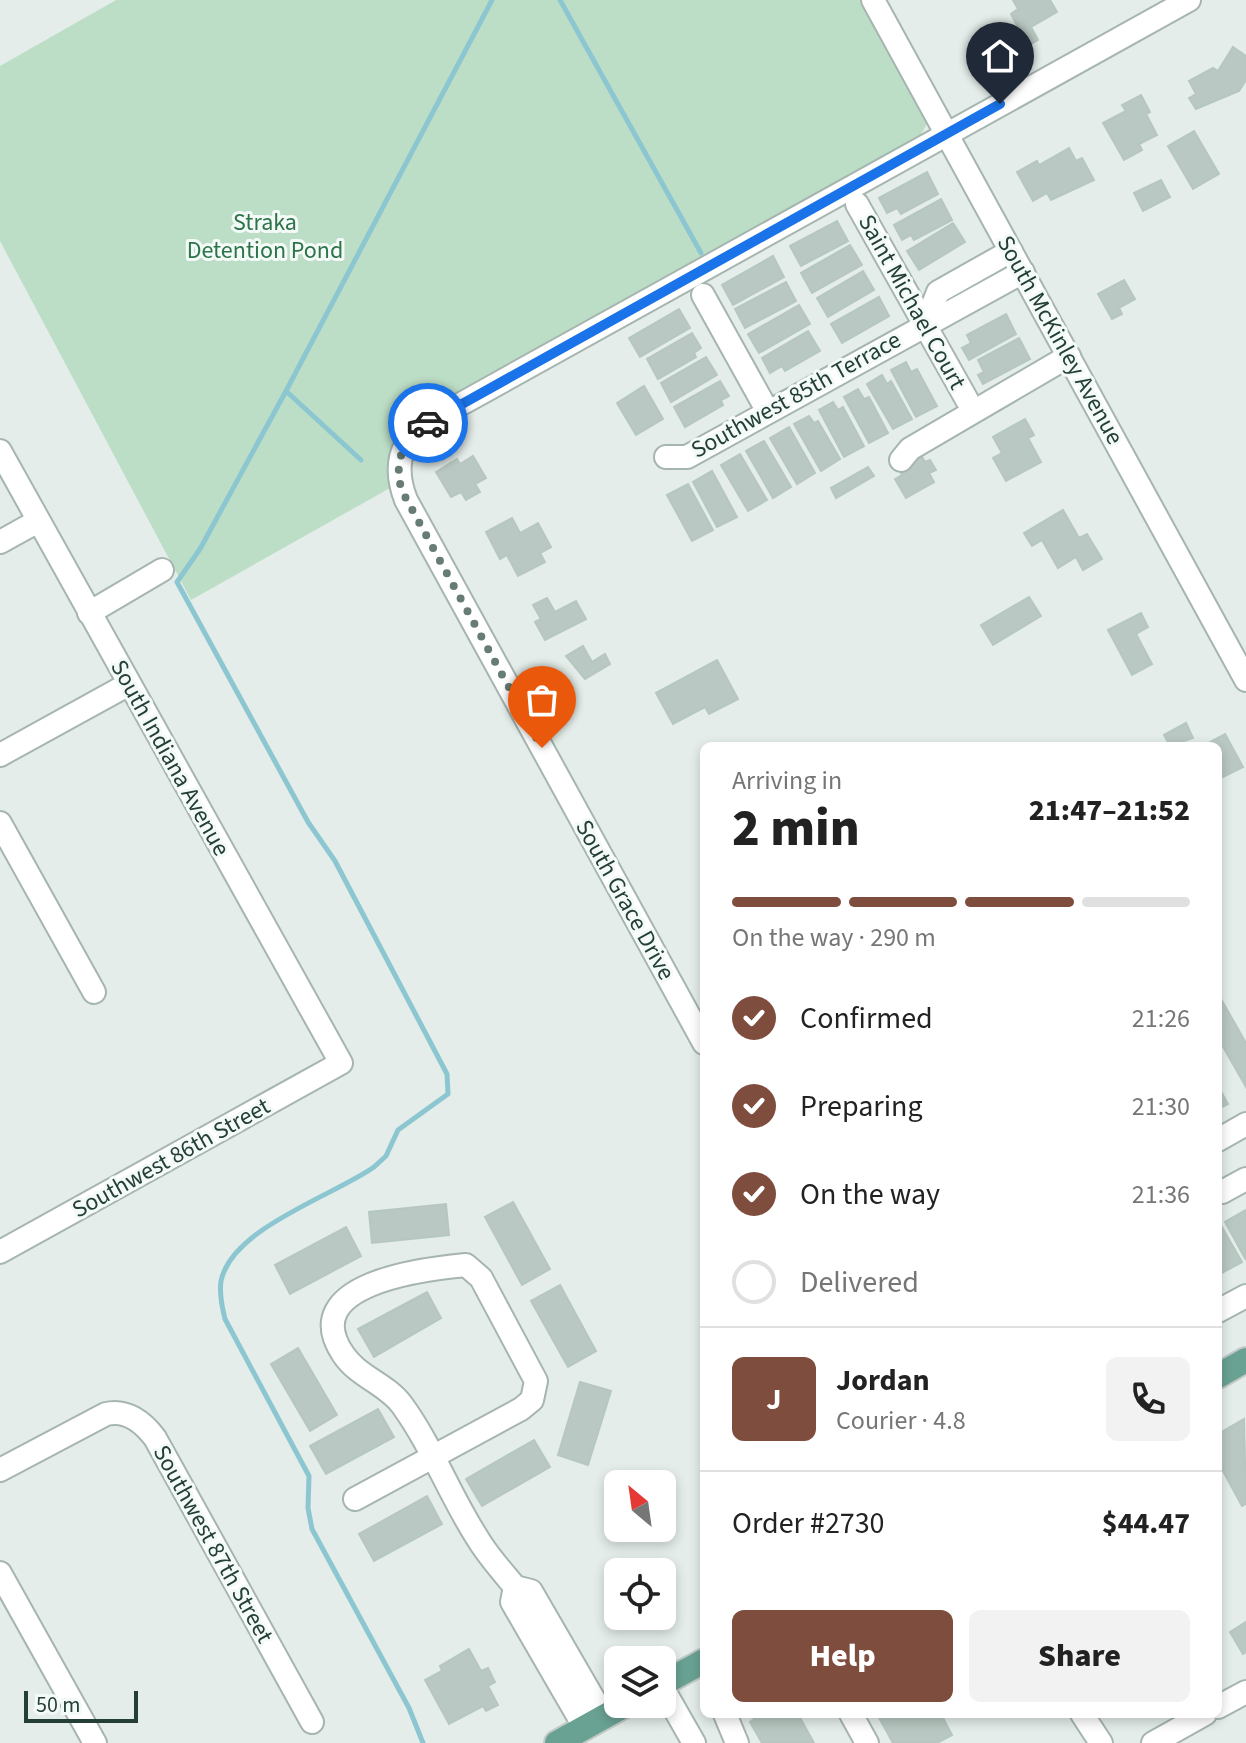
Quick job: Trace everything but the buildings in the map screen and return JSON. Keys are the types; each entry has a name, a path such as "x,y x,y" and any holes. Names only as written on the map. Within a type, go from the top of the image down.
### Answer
{"main road":[{"path":"1222,1374 1246,1360"},
{"path":"676,1678 700,1663"},
{"path":"557,1743 604,1717"}],"street":[{"name":"South McKinley Avenue","path":"873,0 1246,680"},
{"path":"946,134 1189,0"},
{"name":"South Grace Drive","path":"700,1036 406,500 399,482 400,458 407,439 425,424 946,134"},
{"name":"Saint Michael Court","path":"857,204 967,400"},
{"name":"Southwest 85th Terrace","path":"925,325 938,292 1011,251"},
{"name":"Southwest 85th Terrace","path":"666,457 687,457 1023,272"},
{"path":"968,275 981,296"},
{"path":"703,295 768,412"},
{"path":"901,460 910,449 1069,356"},
{"name":"South Indiana Avenue","path":"0,451 341,1063"},
{"path":"0,542 38,521"},
{"path":"89,613 162,570"},
{"path":"0,755 129,684"},
{"path":"0,823 94,992"},
{"name":"Southwest 86th Street","path":"0,1252 341,1063"},
{"path":"1222,1138 1246,1124"},
{"path":"1222,1192 1246,1179"},
{"path":"355,1499 432,1457 521,1409 532,1400 536,1381 481,1278 466,1265 398,1273 339,1305 332,1316 331,1331 343,1354 360,1375 401,1403 432,1457 478,1540 515,1587 512,1602 594,1722"},
{"path":"1222,1309 1246,1296"},
{"name":"Southwest 87th Street","path":"0,1470 106,1414 124,1414 141,1424 155,1438 312,1722"},
{"path":"0,1573 95,1743"},
{"path":"1222,1705 1246,1692"},
{"path":"676,1711 694,1743"},
{"path":"727,1718 737,1743"},
{"path":"853,1718 867,1743"},
{"path":"1085,1718 1101,1743"},
{"path":"1153,1743 1198,1718"}],"green space":[{"name":"Straka Detention Pond","path":"116,0 861,0 925,113 927,124 917,141 404,427 393,443 390,488 191,600 0,241 0,66"}],"waterway":[{"path":"423,1743 409,1708 312,1529 308,1508 309,1476 225,1319 220,1286 229,1262 263,1229 356,1178 386,1156 398,1130 448,1094 447,1074 335,861 308,822 177,582 200,549 286,391 492,0"},
{"path":"560,0 701,253"},
{"path":"286,391 361,460"}],"way so far":[{"path":"428,423 407,439 403,447 398,470 402,491 542,748"}],"route":[{"path":"428,423 1000,104"}]}
